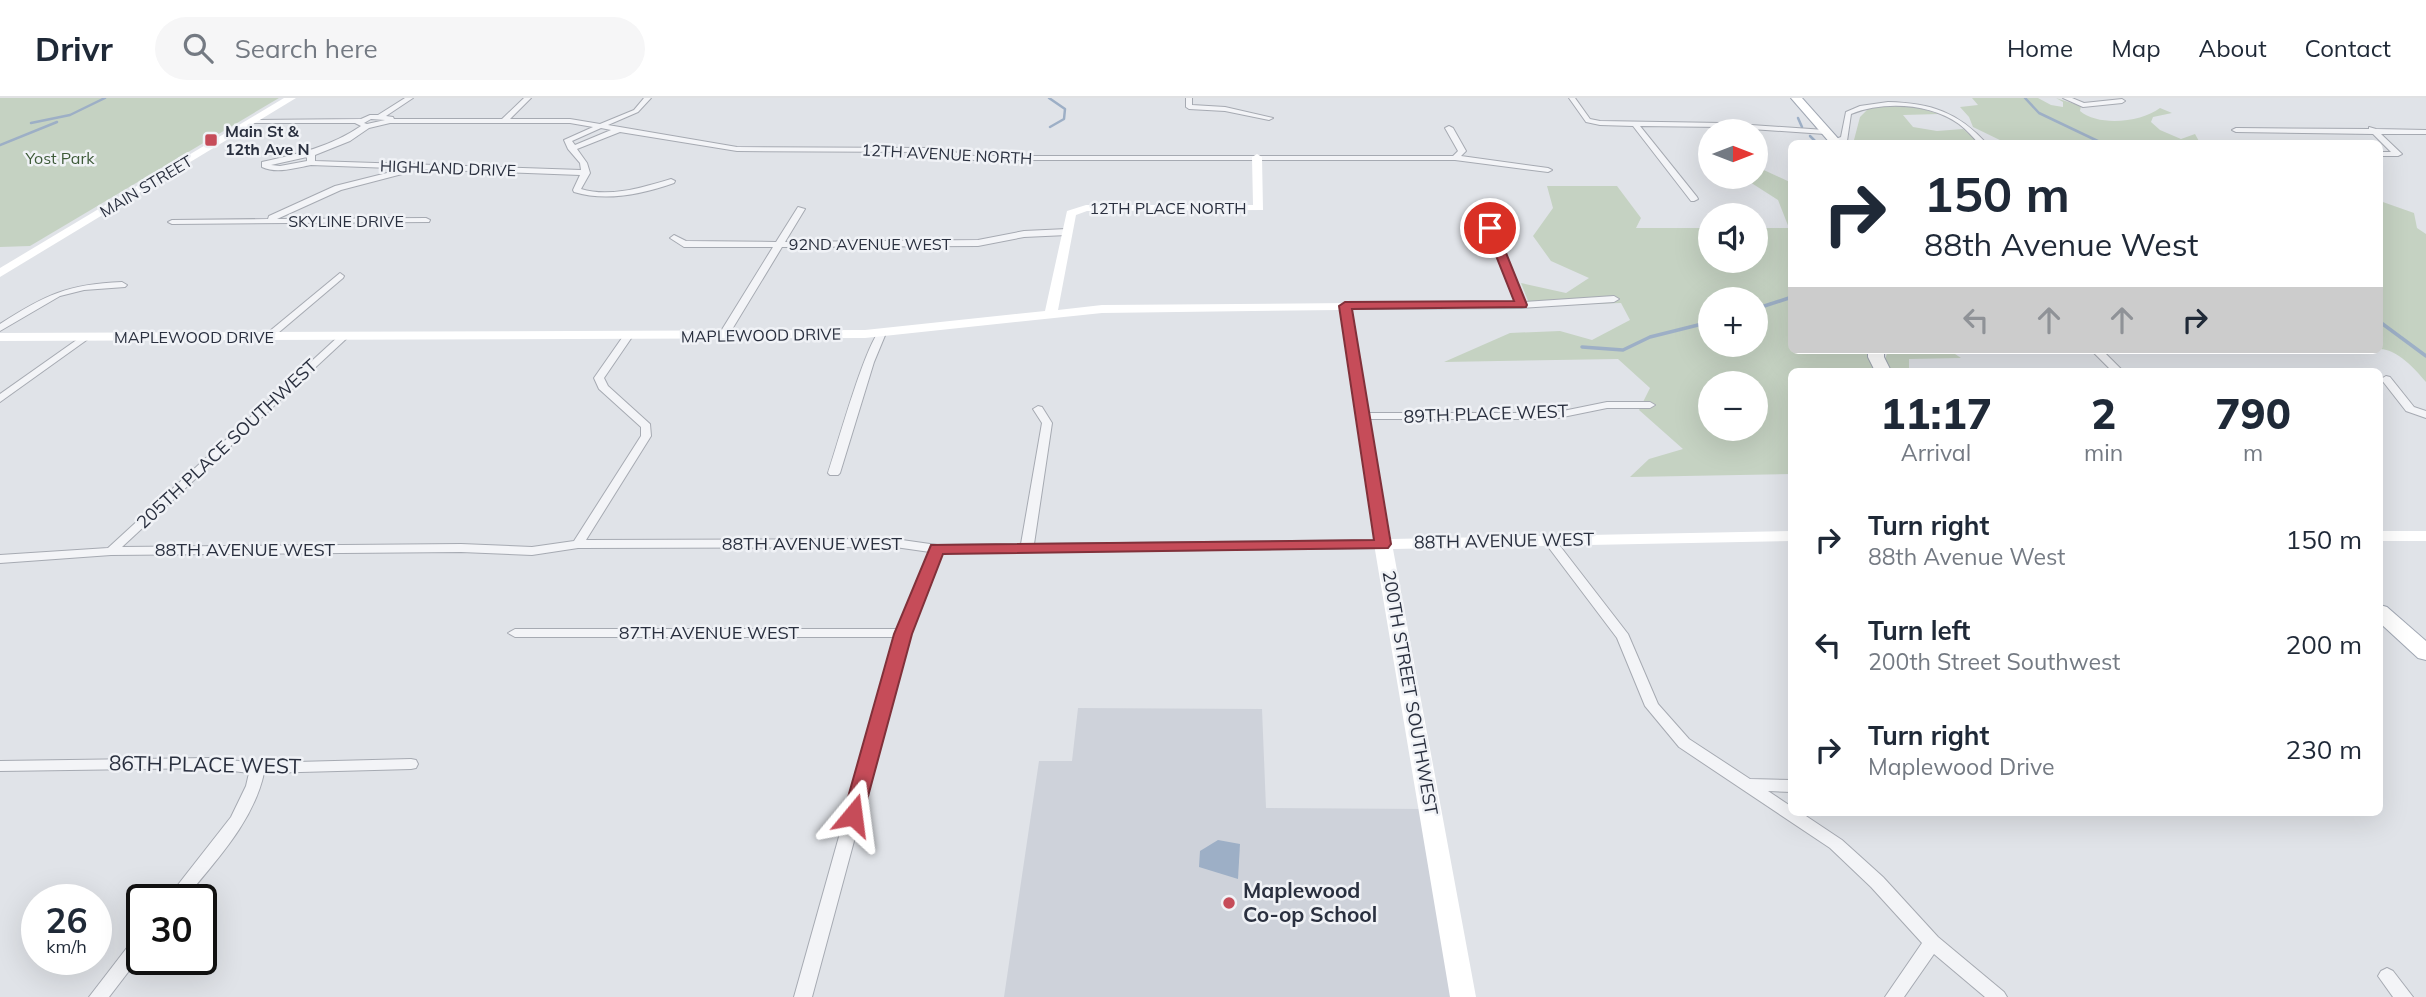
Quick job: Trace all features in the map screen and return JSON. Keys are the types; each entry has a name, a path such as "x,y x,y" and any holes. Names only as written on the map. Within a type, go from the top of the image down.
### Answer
{"main road":[{"path":"1796,98 1834,140"},
{"path":"2383,615 2426,653"}],"street":[{"name":"MAIN STREET","path":"0,273 291,98"},
{"path":"311,158 265,164 265,167 280,168 311,158 347,139 364,124 410,98"},
{"path":"504,121 528,98"},
{"path":"648,98 636,111 568,140 584,162 586,173 577,190 584,193 612,193 660,186 671,181"},
{"path":"1189,98 1189,107 1225,109 1269,118"},
{"path":"1572,98 1588,121 1636,125 1722,125 1825,132"},
{"path":"2066,98 2083,105 2122,102"},
{"path":"1841,140 1844,139 1848,113 1866,104 1910,104 1948,116 1962,123 1980,140"},
{"path":"381,116 389,117 389,121"},
{"path":"253,121 364,124"},
{"name":"12TH AVENUE NORTH","path":"364,124 389,121 569,121 607,125 737,149 919,149 940,150 974,158 1455,158 1548,170"},
{"path":"1636,125 1694,199"},
{"path":"1449,128 1462,151 1455,158"},
{"path":"572,149 620,129"},
{"path":"2236,130 2426,132"},
{"path":"2372,130 2383,140"},
{"path":"2383,140 2398,154"},
{"path":"2383,154 2398,154"},
{"name":"12TH PLACE NORTH","path":"1067,232 1071,213 1077,209 1259,208 1257,157"},
{"name":"HIGHLAND DRIVE","path":"311,158 421,167 586,173"},
{"name":"SKYLINE DRIVE","path":"265,220 338,188 421,167"},
{"path":"723,336 801,209"},
{"name":"SKYLINE DRIVE","path":"172,222 426,220"},
{"path":"1490,228 1521,305"},
{"path":"1051,313 1067,232"},
{"name":"92ND AVENUE WEST","path":"674,238 684,244 978,243 1024,234 1067,232"},
{"path":"268,337 340,276"},
{"path":"0,328 45,299 68,288 122,285"},
{"name":"MAPLEWOOD DRIVE","path":"0,337 627,337 881,333 1128,307 1521,305 1614,299"},
{"name":"200TH STREET SOUTHWEST","path":"1345,306 1383,544 1463,997"},
{"path":"834,473 869,362 881,333"},
{"path":"0,399 85,337"},
{"name":"205TH PLACE SOUTHWEST","path":"111,551 343,337"},
{"path":"578,544 646,436 646,426 603,387 599,378 627,337"},
{"path":"2100,354 2115,368"},
{"path":"2386,379 2410,409 2426,415"},
{"name":"89TH PLACE WEST","path":"1363,416 1547,415 1607,405 1650,405"},
{"path":"1027,548 1047,423 1038,409"},
{"name":"88TH AVENUE WEST","path":"0,559 111,551 461,548 532,551 578,544 895,543 937,549 1788,536"},
{"path":"2383,536 2426,536"},
{"path":"1549,540 1623,637 1652,706 1684,743 1788,813"},
{"path":"803,997 903,634 937,549"},
{"name":"87TH AVENUE WEST","path":"514,633 903,634"},
{"name":"86TH PLACE WEST","path":"0,766 209,762 258,768 411,764"},
{"path":"186,884 247,806 257,786 258,768"},
{"path":"1746,785 1788,786"},
{"path":"1793,816 1836,844 1877,882 1932,942 1998,997"},
{"path":"1894,997 1932,942"},
{"path":"98,997 126,962"},
{"path":"2387,976 2404,997"}],"shaded area":[{"name":"Maplewood Co-op School","path":"1078,708 1262,709 1266,808 1425,809 1455,997 1004,997 1039,761 1072,761"}],"green space":[{"name":"Yost Park","path":"0,98 279,98 30,246 0,247"},
{"path":"1972,98 2038,98 2051,105 2063,107 2063,102 2056,98 2081,106 2080,111 2088,116 2109,121 2143,117 2160,108 2172,113 2153,117 2151,122 2160,130 2181,139 2195,134 2198,140 2000,140 1973,127 1960,107 1978,105"},
{"path":"1910,105 1939,114 1903,115 1913,127 1937,131 1963,129 1976,140 1854,140 1860,117 1871,106"},
{"path":"1768,172 1788,181 1788,225 1778,200 1761,189 1768,189"},
{"path":"1547,186 1617,186 1641,218 1636,228 1698,228 1698,273 1768,273 1768,228 1788,228 1788,354 1870,354 1875,368 1788,368 1788,474 1630,477 1649,459 1683,449 1639,410 1650,388 1618,359 1444,362 1510,333 1560,331 1592,340 1630,320 1621,303 1530,306 1521,283 1566,293 1589,278 1551,261 1533,236 1553,208"},
{"path":"2383,202 2414,213 2417,228 2426,234 2426,382 2412,366 2383,350"},
{"path":"1887,354 1955,354 1961,358 1909,359 1909,368 1889,368 1885,360"}],"water":[{"path":"1218,840 1240,844 1238,879 1199,867 1200,851"}],"waterway":[{"path":"31,123 70,115 105,98"},
{"path":"1049,98 1065,109 1064,119 1050,127"},
{"path":"2025,98 2039,113 2096,140"},
{"path":"1798,118 1802,127"},
{"path":"0,145 57,122"},
{"path":"1810,136 1814,140"},
{"path":"1768,305 1788,298"},
{"path":"2383,324 2426,356"},
{"path":"1582,347 1623,350 1650,337 1698,325"}],"place":[{"name":"Main St & 12th Ave N","path":"211,140"},
{"name":"Maplewood Co-op School","path":"1229,903"}],"route":[{"path":"853,815 903,634 937,549 1383,544 1345,306 1521,305 1490,228"}]}
